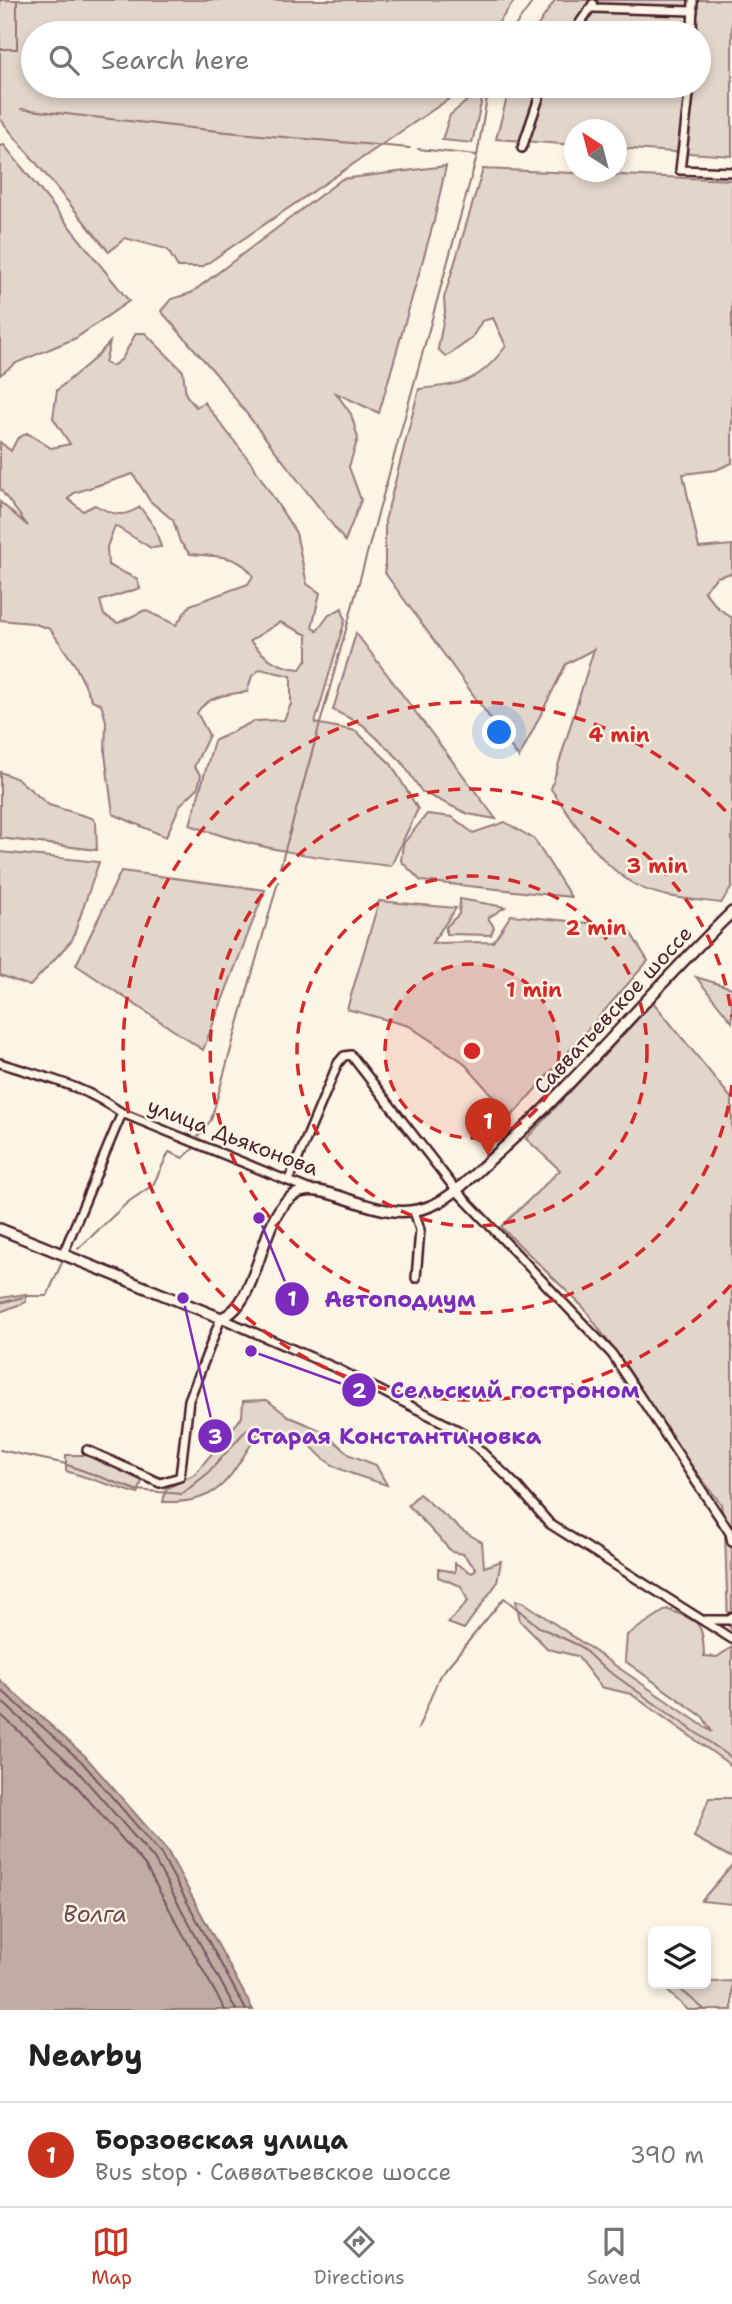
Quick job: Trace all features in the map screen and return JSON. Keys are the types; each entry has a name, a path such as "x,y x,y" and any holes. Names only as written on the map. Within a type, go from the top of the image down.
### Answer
{"main road":[{"name":"Савватьевское шоссе","path":"456,1190 520,1133 732,912"},
{"name":"улица Дьяконова","path":"307,1189 322,1190 379,1211 414,1211 436,1203 456,1190"},
{"path":"0,1229 221,1318 238,1306 280,1208 292,1196 307,1189"}],"street":[{"path":"693,0 693,21"},
{"path":"594,2 593,8 693,11"},
{"path":"581,21 594,2"},
{"path":"523,148 538,98"},
{"path":"689,98 680,170 732,172"},
{"path":"289,1180 338,1063 346,1055 354,1059 456,1190 612,1354 730,1533 732,1542"},
{"name":"улица Дьяконова","path":"0,1063 47,1075 99,1097 122,1113 307,1189"},
{"path":"63,1254 122,1113"},
{"path":"414,1211 420,1230 416,1278"},
{"path":"87,1450 160,1483 180,1477 189,1400 221,1318 338,1370 460,1432 517,1486 550,1524 706,1620 719,1634 732,1639"},
{"path":"706,1620 730,1620 732,1617"}],"shaded area":[{"path":"0,0 515,0 500,21 21,21 21,98 450,98 202,267 178,267 167,249 125,238 109,252 0,119"},
{"path":"555,0 732,0 732,156 627,149 627,119 564,119 564,144 496,139 507,98 711,98 711,21 541,21"},
{"path":"471,98 482,98 472,143 442,140 450,115"},
{"path":"4,145 129,301 76,338 16,363 0,375 0,146"},
{"path":"446,166 434,221 379,413 336,393 351,414 358,438 349,467 361,500 345,541 216,374 161,311 171,299 191,293 342,179"},
{"path":"483,169 564,173 564,182 627,182 627,175 732,180 732,463 716,470 683,474 699,548 732,545 732,573 717,577 704,591 717,607 732,618 732,887 721,903 664,895 632,883 607,864 551,789 594,649 566,664 519,758 385,573 385,521 419,389 458,383 478,375 506,346 493,318 482,321 471,339 446,357 438,349 445,312 444,298"},
{"path":"136,333 145,333 183,371 186,395 196,407 204,402 252,464 296,533 307,584 320,593 312,627 317,631 329,615 342,608 345,620 315,723 356,731 391,764 418,809 391,866 289,852 240,841 190,825 214,741 254,721 284,720 291,704 291,676 260,669 252,676 247,692 219,697 201,707 197,713 209,735 194,767 201,775 198,788 180,805 166,837 113,814 105,754 106,721 101,704 92,700 75,665 50,629 32,623 0,620 0,502 28,526 0,489 0,442 11,451 17,439 27,433 51,448 70,444 53,418 57,390 110,342 105,363 112,366 122,359","holes":["133,474 150,501 173,520 180,542 190,554 225,558 241,563 253,576 248,584 190,605 176,625 145,610 118,623 104,615 100,601 140,588 137,579 108,565 107,547 115,526 151,548 161,547 155,528 140,507 123,514 113,513 95,505 83,511 68,499 74,493","280,622 307,635 307,659 300,669 272,661 250,641"]},
{"path":"356,633 496,819 468,814 422,792 401,761 363,725 333,710"},
{"path":"0,772 18,779 49,805 92,818 96,823 97,850 0,838"},
{"path":"427,814 452,817 473,833 505,822 534,839 571,897 421,881 401,861 403,844"},
{"path":"0,852 99,862 72,940 30,986 0,975"},
{"path":"121,871 265,890 203,1050 76,965"},
{"path":"460,899 505,907 488,918 494,927 491,935 446,934 446,927 459,914"},
{"path":"379,901 456,908 432,943 493,942 511,915 627,927 648,961 511,1117 463,1062 409,1026 347,1009"},
{"path":"696,977 732,988 732,1022"},
{"path":"653,1002 732,1099 732,1630 728,1625 725,1533 721,1504 677,1447 648,1416 635,1379 584,1308 501,1227 560,1170 526,1139"},
{"path":"26,1294 26,1302 0,1312 0,1298"},
{"path":"267,1400 289,1417 323,1431 350,1455 376,1465 387,1485 351,1474 331,1464 322,1458 305,1438 277,1439 260,1431 232,1473 213,1492 200,1498 163,1502 166,1489 195,1474 242,1417 243,1401"},
{"path":"66,1455 95,1455 142,1481 138,1494 66,1471"},
{"path":"419,1494 463,1531 482,1542 484,1567 501,1561 497,1583 464,1629 448,1623 468,1601 461,1586 438,1577 438,1569 455,1572 455,1563 472,1573 476,1569 463,1554 452,1552 408,1505"},
{"path":"516,1601 523,1602 712,1732 703,1717 625,1661 627,1635 667,1609 697,1624 702,1635 704,1656 717,1657 732,1647 732,1766 631,1694 601,1687 577,1656 548,1649 520,1621"},
{"path":"709,1798 732,1798 732,1858 694,1837"},
{"path":"732,1865 732,1904 701,1901"},
{"path":"711,1981 732,1981 732,2010 688,2010 665,1989 711,1989"}],"water":[{"name":"Волга","path":"0,1680 85,1756 167,1850 253,2010 0,2010"}],"waterway":[{"path":"0,49 17,49 17,0"},
{"path":"519,21 534,0"},
{"path":"280,868 477,156 487,98"},
{"path":"21,109 227,132 410,148"},
{"path":"418,149 476,155"},
{"path":"197,1138 211,1120 278,882"},
{"path":"78,1249 128,1202 153,1185 169,1152 183,1158 194,1148"},
{"path":"0,1303 28,1296 47,1296 63,1260"},
{"path":"0,1450 62,1463 136,1490 182,1494 207,1474 247,1429"},
{"path":"418,1729 439,1677 504,1598 539,1627 580,1646 600,1665 732,1758"},
{"path":"680,1989 705,2010"}],"place":[{"name":"Борзовская улица","path":"488,1156"},
{"name":"Автоподиум","path":"259,1218"},
{"name":"Старая Константиновка","path":"183,1298"},
{"name":"Сельский гостроном","path":"251,1351"}]}
